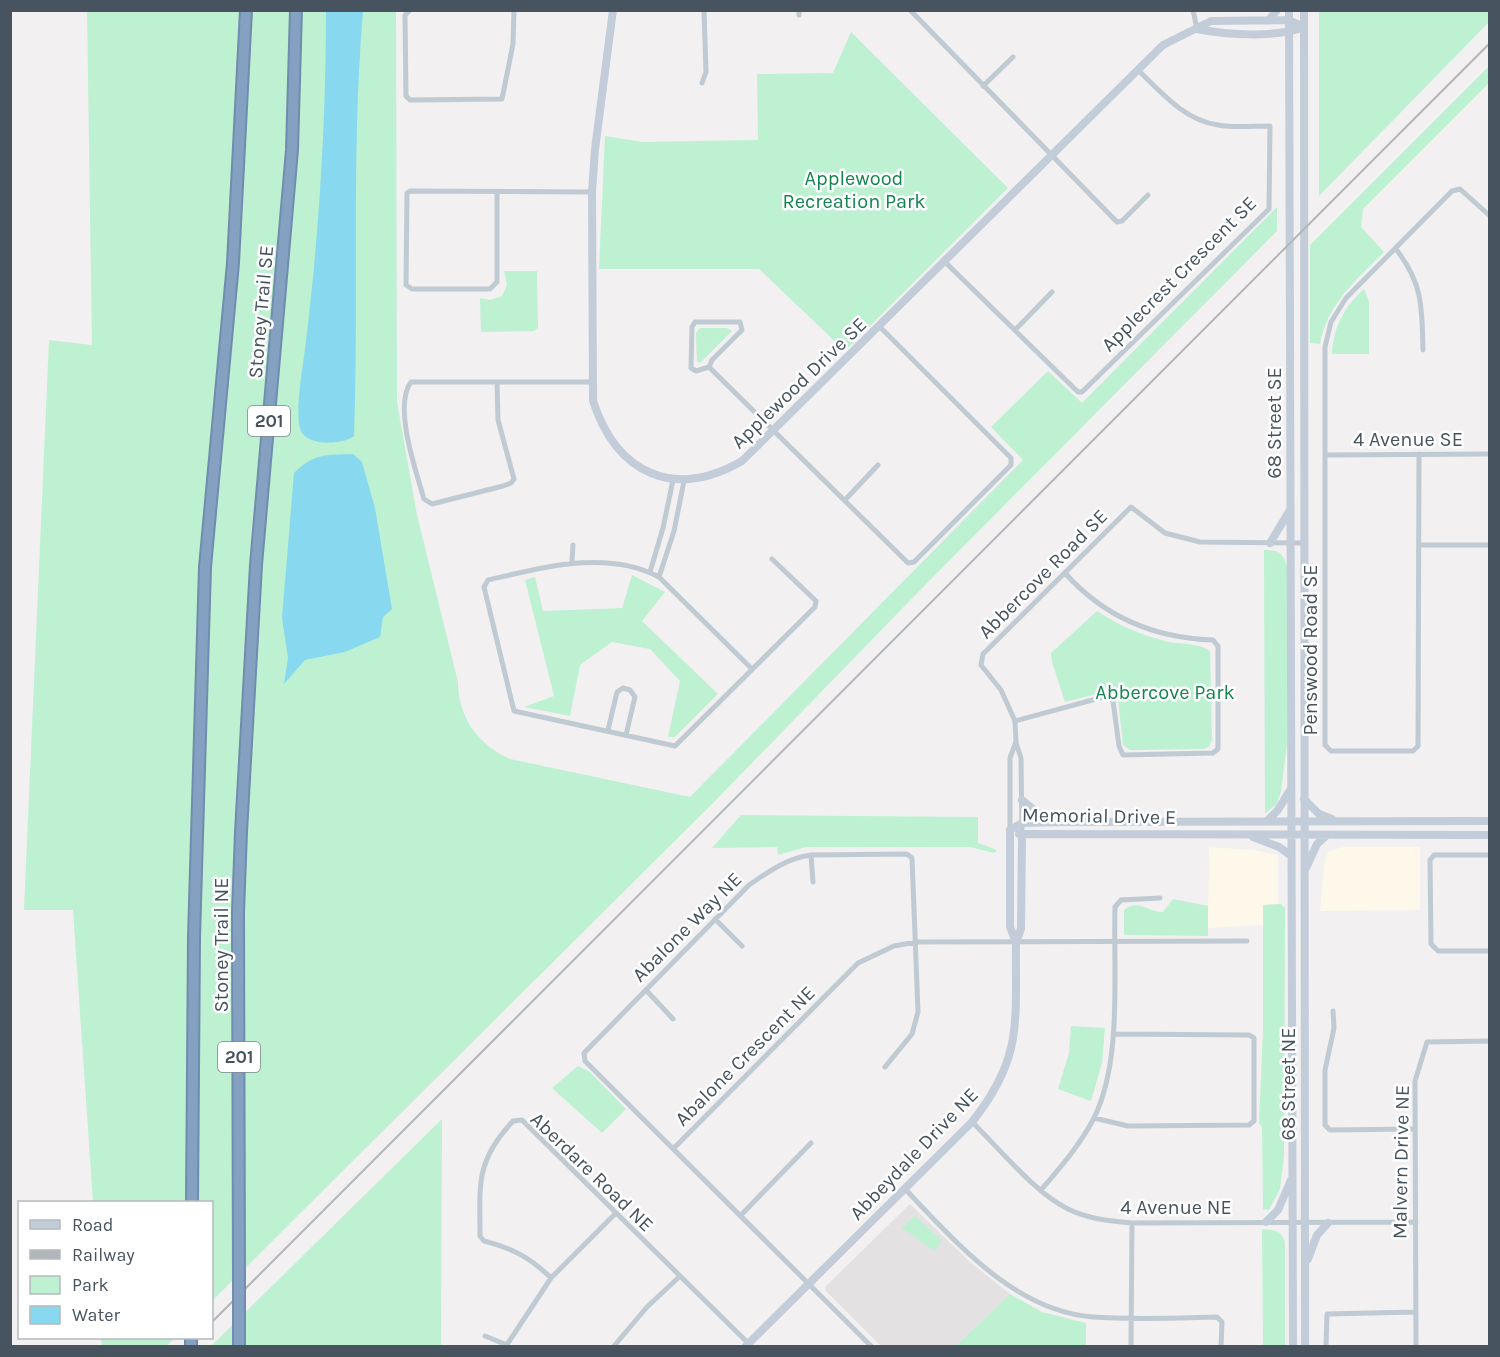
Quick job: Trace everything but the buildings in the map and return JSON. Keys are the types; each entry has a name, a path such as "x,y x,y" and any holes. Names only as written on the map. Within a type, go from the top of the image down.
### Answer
{"highway":[{"name":"Stoney Trail SE","path":"196,832 205,567 233,263 246,10"},
{"name":"Stoney Trail SE","path":"241,832 256,566 291,161 296,10"},
{"name":"Stoney Trail NE","path":"192,1201 196,832"},
{"name":"Stoney Trail NE","path":"239,1347 238,912 241,832"}],"main road":[{"name":"Applewood Drive SE","path":"613,10 595,149 592,192 593,401 599,420 615,445 636,465 655,475 684,481 725,471 742,461 1163,45 1211,21 1289,20 1304,27"},
{"path":"1269,20 1277,10"},
{"name":"68 Street SE","path":"1289,10 1290,835"},
{"name":"68 Street SE","path":"1304,10 1304,821"},
{"path":"1197,29 1214,32 1289,33 1304,27"},
{"path":"1270,543 1291,508"},
{"path":"1267,821 1278,810 1291,789"},
{"path":"1305,799 1319,814 1339,821"},
{"path":"1022,800 1044,816 1062,822"},
{"name":"68 Street NE","path":"1304,821 1305,1347"},
{"name":"Memorial Drive E","path":"1010,830 1022,823 1062,822 1490,821"},
{"name":"Memorial Drive E","path":"1010,830 1022,835 1490,835"},
{"name":"Abbeydale Drive NE","path":"1010,830 1010,927 1016,942"},
{"name":"Abbeydale Drive NE","path":"747,1345 972,1122 992,1097 1011,1055 1015,1030 1016,942 1021,929 1022,835"},
{"path":"1249,835 1279,847 1290,855"},
{"name":"68 Street NE","path":"1290,835 1293,1347"},
{"path":"1303,875 1317,844 1327,835"},
{"path":"1266,1222 1285,1197 1293,1173"},
{"path":"1305,1266 1317,1235 1328,1223"}],"street":[{"path":"410,10 405,15 406,96 410,100 502,99 513,44 514,10"},
{"path":"702,83 706,72 704,10"},
{"path":"910,10 1117,222 1122,221 1148,195"},
{"path":"1193,10 1197,29"},
{"path":"983,86 1013,57"},
{"name":"Applecrest Crescent SE","path":"945,262 1078,392 1082,392 1269,209 1270,126 1218,125 1192,117 1173,104 1138,70"},
{"name":"Penswood Road SE","path":"1419,454 1418,746 1413,751 1331,751 1325,745 1325,347 1331,322 1346,298 1452,191 1460,189 1490,216"},
{"path":"497,192 498,282 490,289 412,289 406,285 407,193 497,192 592,192"},
{"path":"1396,249 1412,270 1422,306 1423,350"},
{"path":"1015,330 1052,292"},
{"path":"695,322 740,322 742,330 712,360 709,367 696,371 691,368 692,327 695,322"},
{"path":"709,367 908,563 914,562 1011,465 1011,458 880,327"},
{"path":"497,382 498,420 514,479 503,486 432,504 424,499 410,451 405,390 411,382 497,382 593,382"},
{"name":"4 Avenue SE","path":"1326,455 1490,454"},
{"path":"845,500 878,465"},
{"path":"650,572 663,528 673,480"},
{"path":"659,577 674,531 684,481"},
{"name":"Abbercove Road SE","path":"1016,721 1001,690 981,665 983,654 1131,507 1165,533 1179,538 1200,542 1270,543"},
{"path":"663,528 674,531"},
{"path":"1270,543 1305,543"},
{"path":"572,562 573,545"},
{"path":"1420,545 1490,545"},
{"path":"751,668 659,577 650,572 616,565 572,562 488,580 484,587 514,711 675,746 751,668 815,607 816,600 772,559"},
{"path":"1022,835 1021,758 1016,742 1016,721 1107,696 1113,701 1119,746 1123,755 1213,753 1218,749 1218,646 1213,640 1185,639 1162,634 1120,618 1080,590 1065,573"},
{"path":"608,730 617,692 623,688 630,690 635,697 626,735"},
{"path":"1010,830 1010,758 1016,742"},
{"name":"Abalone Way NE","path":"674,1148 585,1060 584,1053 749,885 774,868 800,856 907,854 912,858 916,942"},
{"path":"811,855 813,882"},
{"path":"1490,855 1434,855 1430,860 1431,944 1438,951 1490,951"},
{"path":"1041,1190 1071,1155 1094,1118 1106,1081 1113,1034 1115,907 1121,900 1161,898"},
{"path":"715,919 742,946"},
{"name":"Abalone Crescent NE","path":"871,1347 674,1148 858,963 894,946 916,942 1247,941"},
{"path":"885,1067 912,1034 918,1012 916,942"},
{"path":"646,990 674,1019"},
{"path":"1333,1011 1334,1028 1325,1070 1324,1125 1330,1130 1415,1129"},
{"path":"1094,1118 1128,1126 1250,1125 1254,1121 1254,1038 1249,1035 1113,1034"},
{"name":"Malvern Drive NE","path":"1416,1347 1415,1081 1427,1042 1490,1041"},
{"name":"Aberdare Road NE","path":"551,1278 534,1261 510,1247 484,1241 480,1236 480,1178 486,1157 494,1142 513,1121 522,1120 747,1345"},
{"name":"4 Avenue NE","path":"972,1122 1041,1190 1067,1209 1090,1218 1132,1223 1416,1222"},
{"path":"741,1215 811,1143"},
{"path":"905,1189 978,1263 1030,1297 1052,1307 1091,1317 1217,1317 1222,1323 1221,1347"},
{"path":"485,1336 506,1346 551,1278 615,1214"},
{"path":"1131,1347 1132,1223"},
{"path":"614,1347 640,1316 678,1278"},
{"path":"1326,1347 1327,1314 1416,1312"}],"shaded area":[{"path":"1209,847 1254,850 1278,855 1278,904 1263,905 1263,925 1208,928"},
{"path":"1343,847 1420,847 1420,910 1320,911 1325,859 1329,851"},
{"path":"910,1204 970,1262 1010,1294 956,1346 881,1346 826,1291 825,1287"}],"green space":[{"path":"87,11 396,11 397,402 417,515 466,718 480,738 510,759 690,797 1023,460 991,427 1048,371 1082,403 1277,207 1277,231 929,581 713,803 213,1300 213,1201 93,1201 73,910 24,910 49,340 92,345"},
{"path":"1319,11 1490,11 1489,22 1319,196"},
{"name":"Applewood Recreation Park","path":"851,32 1008,188 845,351 759,269 599,269 605,136 643,142 758,140 757,74 833,73"},
{"path":"1489,66 1489,83 1363,209 1361,227 1384,252 1336,304 1320,344 1310,343 1310,245"},
{"path":"504,271 537,271 538,328 534,331 481,332 480,298 490,300 502,296 507,285"},
{"path":"1364,289 1369,301 1369,354 1332,354 1341,318"},
{"path":"700,328 727,328 732,331 700,363 697,361 696,333"},
{"path":"1264,550 1280,553 1287,568 1287,744 1281,792 1276,805 1265,813"},
{"path":"632,575 665,592 642,621 718,694 675,737 668,737 680,681 650,649 612,642 580,665 570,716 524,707 554,696 525,580 535,577 543,611 622,608"},
{"name":"Abbercove Park","path":"1097,611 1147,636 1200,646 1210,651 1212,740 1209,747 1130,750 1123,745 1118,699 1114,694 1104,692 1065,702 1051,653"},
{"path":"741,815 978,817 978,843 997,850 994,853 970,847 806,847 778,855 777,847 712,848"},
{"path":"1173,899 1208,906 1208,936 1124,935 1124,910 1139,905 1163,912"},
{"path":"1281,904 1285,908 1284,1156 1280,1189 1269,1210 1263,1209 1262,1127 1259,1123 1263,1031 1263,905"},
{"path":"1071,1026 1105,1028 1102,1063 1091,1101 1058,1089 1069,1053"},
{"path":"578,1066 590,1072 626,1109 602,1133 552,1088"},
{"path":"442,1119 441,1346 211,1346"},
{"path":"915,1216 942,1241 934,1251 902,1228"},
{"path":"1262,1229 1277,1231 1285,1242 1285,1346 1263,1346"},
{"path":"1010,1294 1042,1312 1086,1323 1086,1346 956,1346"},
{"path":"101,1339 174,1339 166,1346 102,1346"}],"water":[{"path":"326,11 363,11 357,117 354,436 342,441 326,443 305,436 301,431 298,414 321,180"},
{"path":"353,454 362,462 375,508 392,609 383,617 380,637 345,652 305,660 284,684 288,658 282,618 294,473 314,458"}],"railway":[{"path":"213,1321 1490,43"},
{"path":"187,1346 195,1339"}]}
